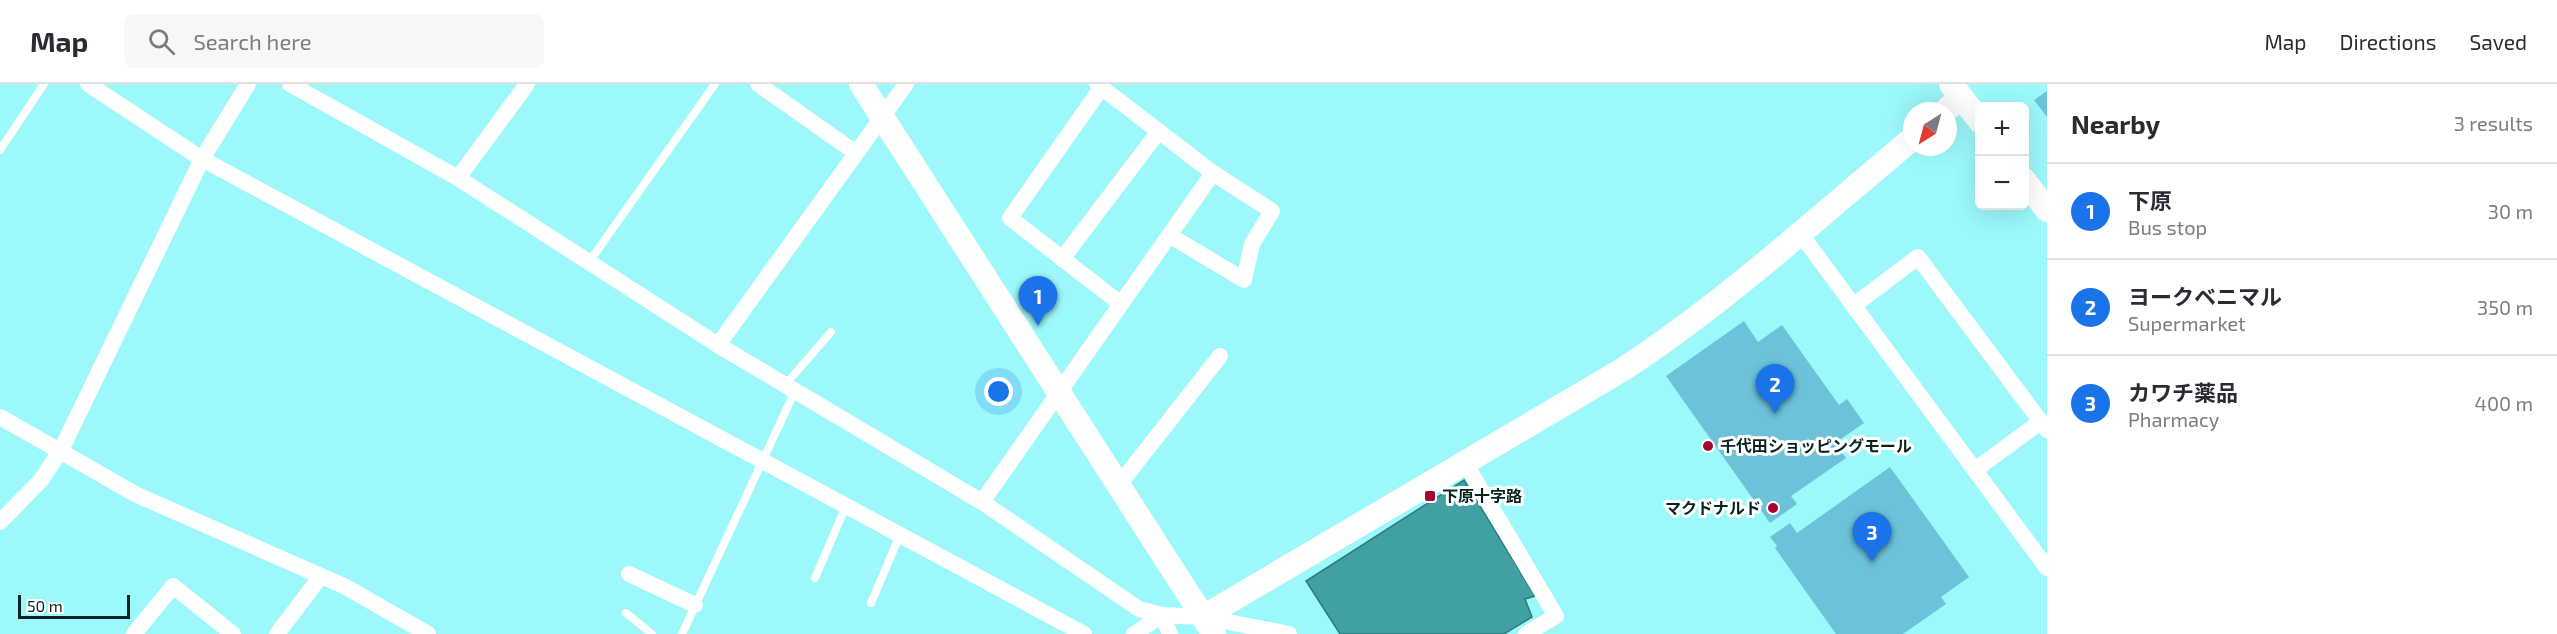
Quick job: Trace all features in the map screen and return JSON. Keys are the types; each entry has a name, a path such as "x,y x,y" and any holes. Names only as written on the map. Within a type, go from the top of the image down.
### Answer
{"street":[{"path":"88,84 202,159 1084,634"},
{"path":"0,522 41,480 61,450 202,159 248,84"},
{"path":"290,84 458,178 718,345 982,502 1139,609 1209,625 1289,634"},
{"path":"458,178 527,84"},
{"path":"758,84 856,153"},
{"path":"861,84 1209,625"},
{"path":"718,345 906,84"},
{"path":"1121,304 1010,218 1100,86 1213,173 1272,211 1252,244 1245,280 1169,235"},
{"path":"1952,97 1975,117"},
{"path":"1062,259 1159,131"},
{"path":"1209,625 1464,461 1622,370 1673,336 1903,147"},
{"path":"982,502 1213,173"},
{"path":"2029,185 2046,207"},
{"path":"1800,233 2047,568"},
{"path":"1853,306 1918,257 2044,426 1975,470"},
{"path":"1118,486 1220,356"},
{"path":"0,417 137,495 344,586 428,634"},
{"path":"1464,461 1556,616 1526,634"},
{"path":"629,574 695,605"},
{"path":"277,634 321,576"},
{"path":"134,634 173,586 233,634"},
{"path":"1134,634 1162,615"},
{"path":"1162,615 1170,634"}],"lane":[{"path":"0,150 44,84"},
{"path":"589,262 715,84"},
{"path":"682,634 763,461 790,388 831,332"},
{"path":"815,578 846,506"},
{"path":"870,603 900,535"},
{"path":"626,614 652,634"}],"shaded area":[{"path":"1464,480 1535,596 1525,599 1532,617 1504,634 1340,634 1306,581"}],"building":[{"path":"2047,91 2047,117 2034,100"},
{"path":"1744,321 1758,342 1782,325 1839,405 1847,399 1864,423 1835,443 1846,458 1791,496 1797,504 1770,523 1666,376"},
{"path":"1890,467 1969,577 1941,597 1946,604 1903,634 1836,634 1775,548 1777,546 1770,537 1790,523 1797,533"}],"place":[{"name":"下原","path":"1038,326"},
{"name":"ヨークベニマル","path":"1775,414"},
{"name":"千代田ショッピングモール","path":"1708,446"},
{"name":"下原十字路","path":"1430,496"},
{"name":"マクドナルド","path":"1773,508"},
{"name":"カワチ薬品","path":"1872,562"}]}
